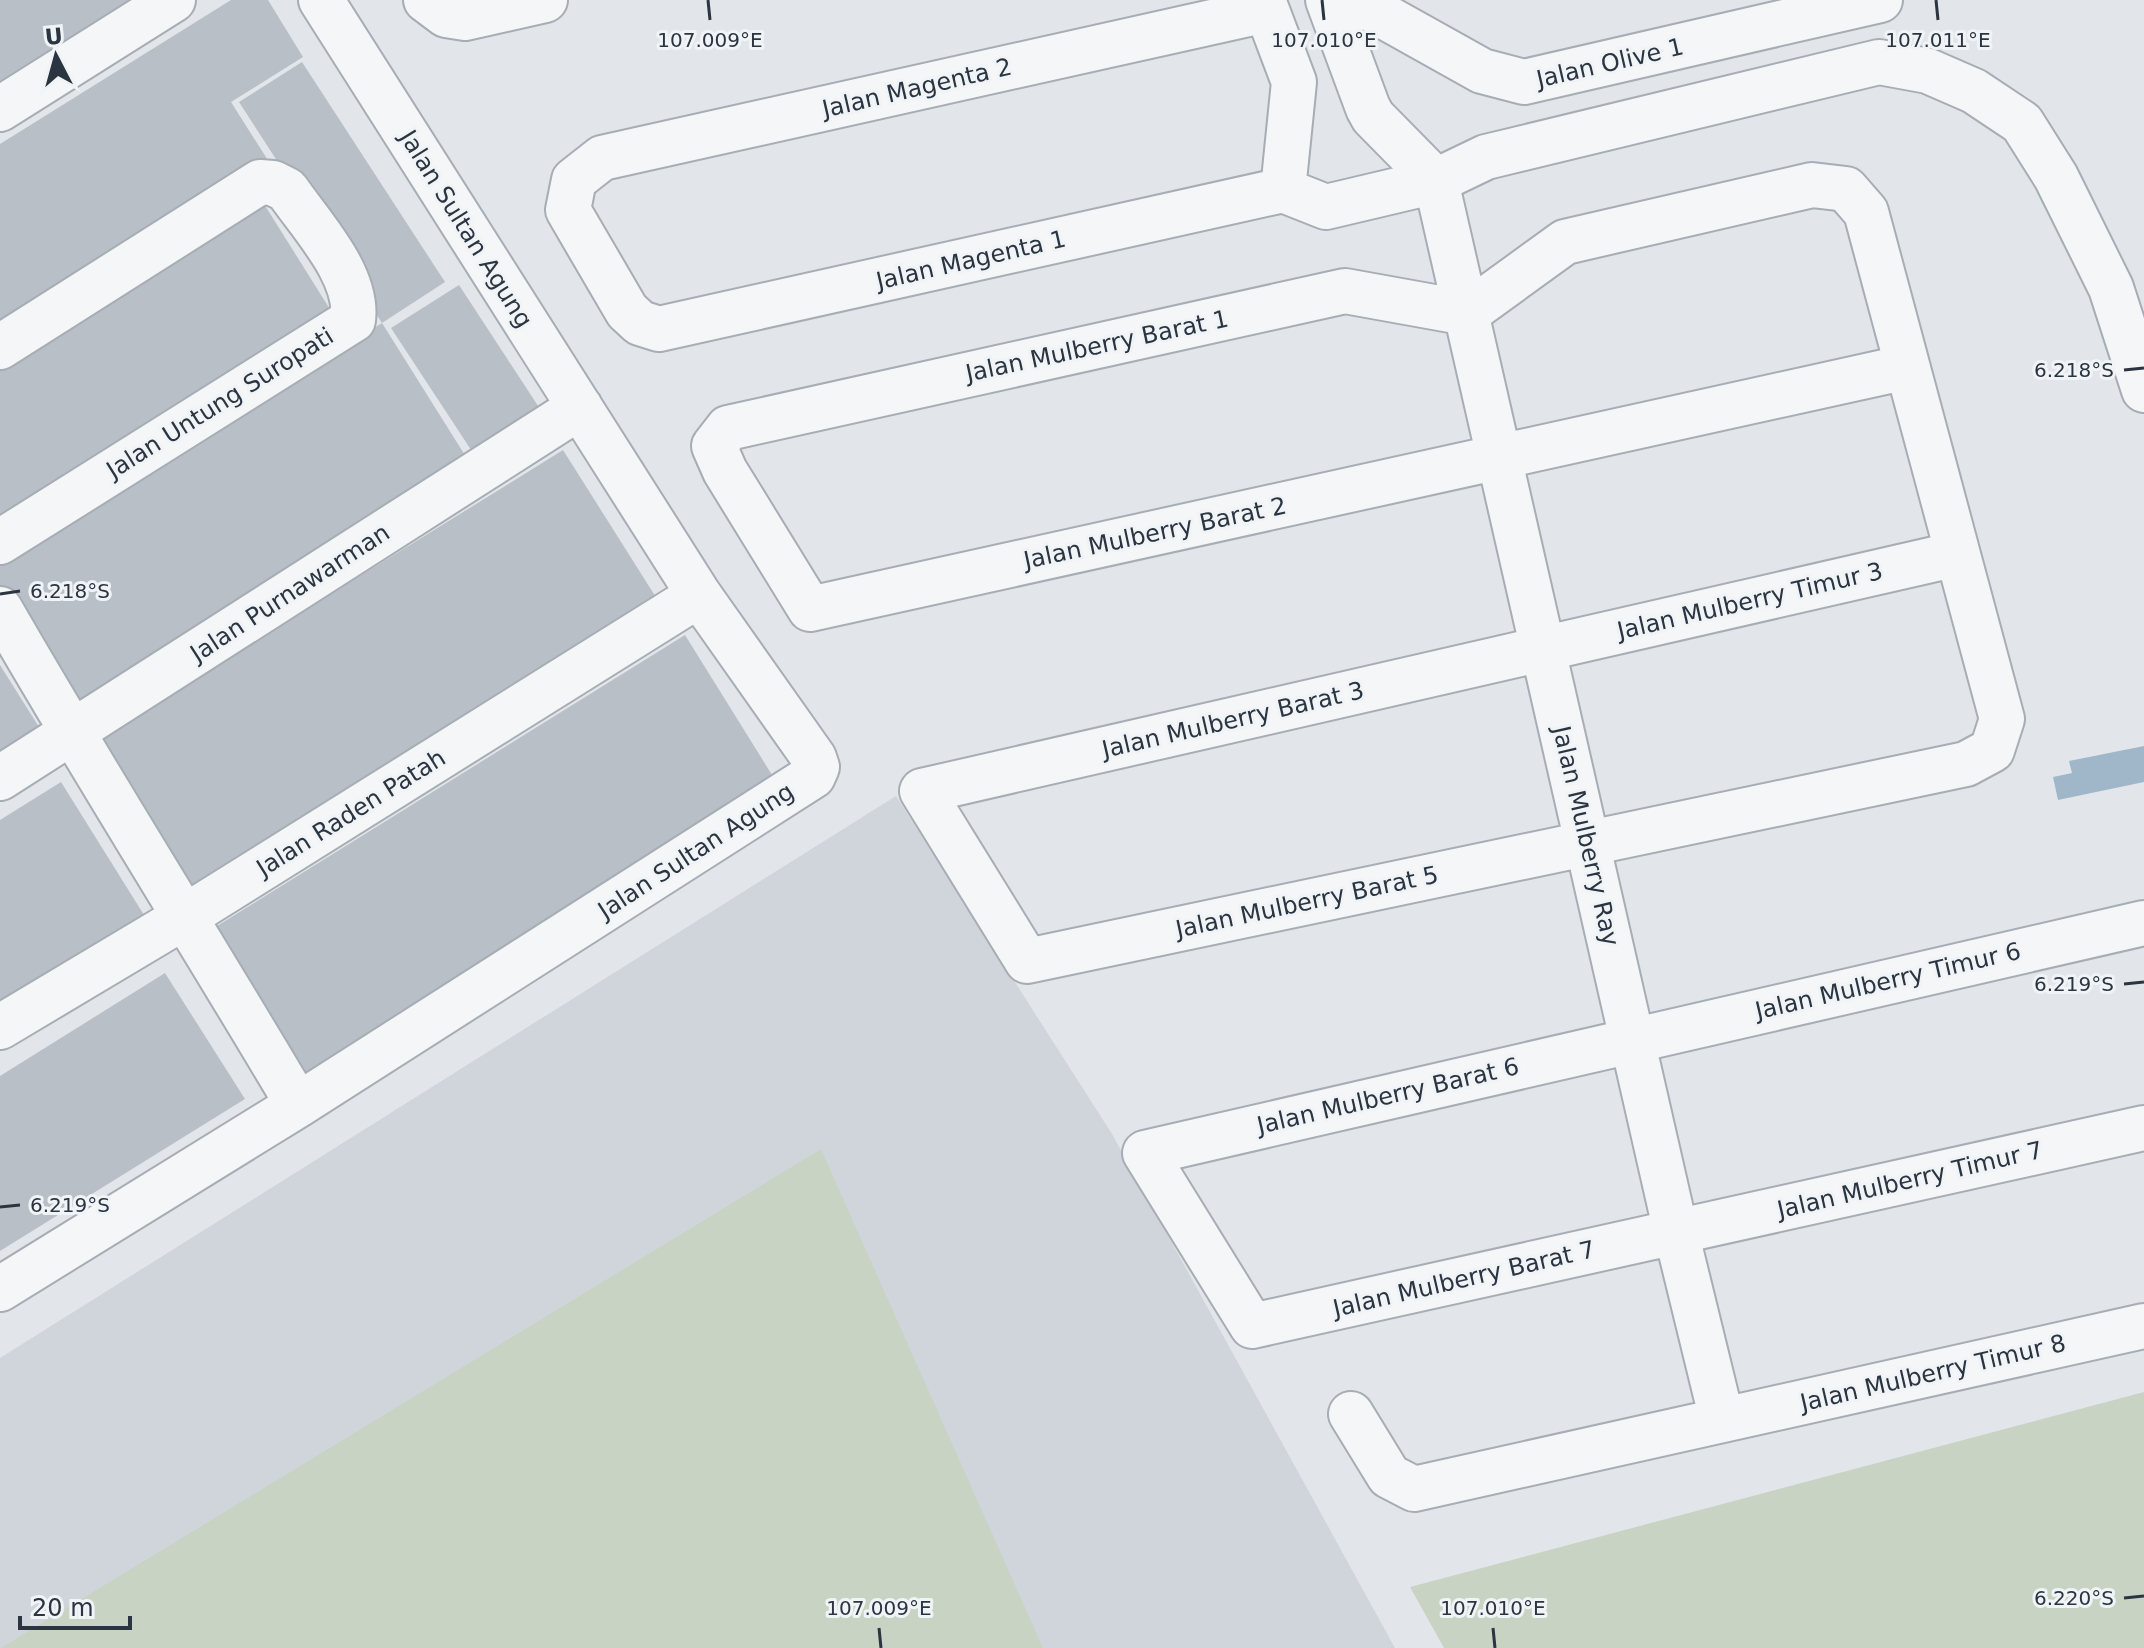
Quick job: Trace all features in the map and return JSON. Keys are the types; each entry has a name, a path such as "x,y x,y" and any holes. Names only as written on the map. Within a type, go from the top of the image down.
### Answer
{"street":[{"path":"0,109 173,0"},
{"name":"Jalan Sultan Agung","path":"0,1289 298,1105 813,776 817,767 814,758 699,595 321,0"},
{"path":"426,0 446,15 465,18 545,0"},
{"path":"1328,0 1373,117 1436,181"},
{"name":"Jalan Olive 1","path":"1355,0 1482,71 1524,82 1880,0"},
{"path":"1265,5 1294,82 1283,190 1326,207 1436,181 1486,157 1879,62 1928,71 1974,91 2022,123 2056,177 2111,288 2144,390"},
{"name":"Jalan Magenta 2","path":"659,329 640,323 627,311 568,210 574,180 602,158 1265,5"},
{"name":"Jalan Mulberry Ray","path":"1436,181 1676,1232 1722,1420"},
{"name":"Jalan Untung Suropati","path":"0,347 260,182 273,183 287,190 346,276 352,293 353,320 0,542"},
{"path":"1467,313 1565,242 1812,185 1846,189 1866,212 1957,554"},
{"name":"Jalan Magenta 1","path":"659,329 1283,190"},
{"name":"Jalan Mulberry Barat 1","path":"810,609 725,471 714,446 728,428 1345,291 1467,313"},
{"name":"Jalan Mulberry Barat 2","path":"810,609 1907,367"},
{"name":"Jalan Purnawarman","path":"0,778 580,407"},
{"name":"Jalan Mulberry Timur 3","path":"1543,649 1957,554"},
{"name":"Jalan Mulberry Barat 5","path":"1027,961 1966,764 1992,750 2002,719 1957,554"},
{"name":"Jalan Raden Patah","path":"0,1027 186,916 699,595"},
{"path":"0,609 71,733 186,916 298,1105"},
{"name":"Jalan Mulberry Barat 3","path":"1027,961 922,791 1543,649"},
{"name":"Jalan Mulberry Timur 6","path":"1632,1039 2144,923"},
{"name":"Jalan Mulberry Barat 6","path":"1252,1326 1145,1153 1632,1039"},
{"name":"Jalan Mulberry Timur 7","path":"1676,1232 2144,1128"},
{"name":"Jalan Mulberry Barat 7","path":"1252,1326 1676,1232"},
{"name":"Jalan Mulberry Timur 8","path":"1351,1414 1389,1476 1414,1489 2144,1326"}],"shaded area":[{"path":"896,796 1112,1134 1395,1648 0,1648 0,1358"}],"green space":[{"path":"821,1149 1043,1648 1,1648"},
{"path":"2144,1392 2144,1648 1444,1648 1410,1587"}],"water":[{"path":"2144,746 2144,782 2058,800 2053,777 2072,773 2069,761"}],"building":[{"path":"0,0 154,0 0,96"},
{"path":"231,0 268,0 303,57 231,102 271,165 0,333 0,144"},
{"path":"302,62 445,282 382,323 239,102"},
{"path":"264,204 338,322 0,533 0,367"},
{"path":"459,285 546,418 479,462 391,328"},
{"path":"382,323 473,468 80,713 0,586 0,561"},
{"path":"563,450 659,602 189,893 94,741"},
{"path":"685,635 777,783 301,1078 209,931"},
{"path":"0,665 44,735 0,763"},
{"path":"61,782 144,915 0,1004 0,820"},
{"path":"165,973 245,1099 0,1251 0,1076"}]}
